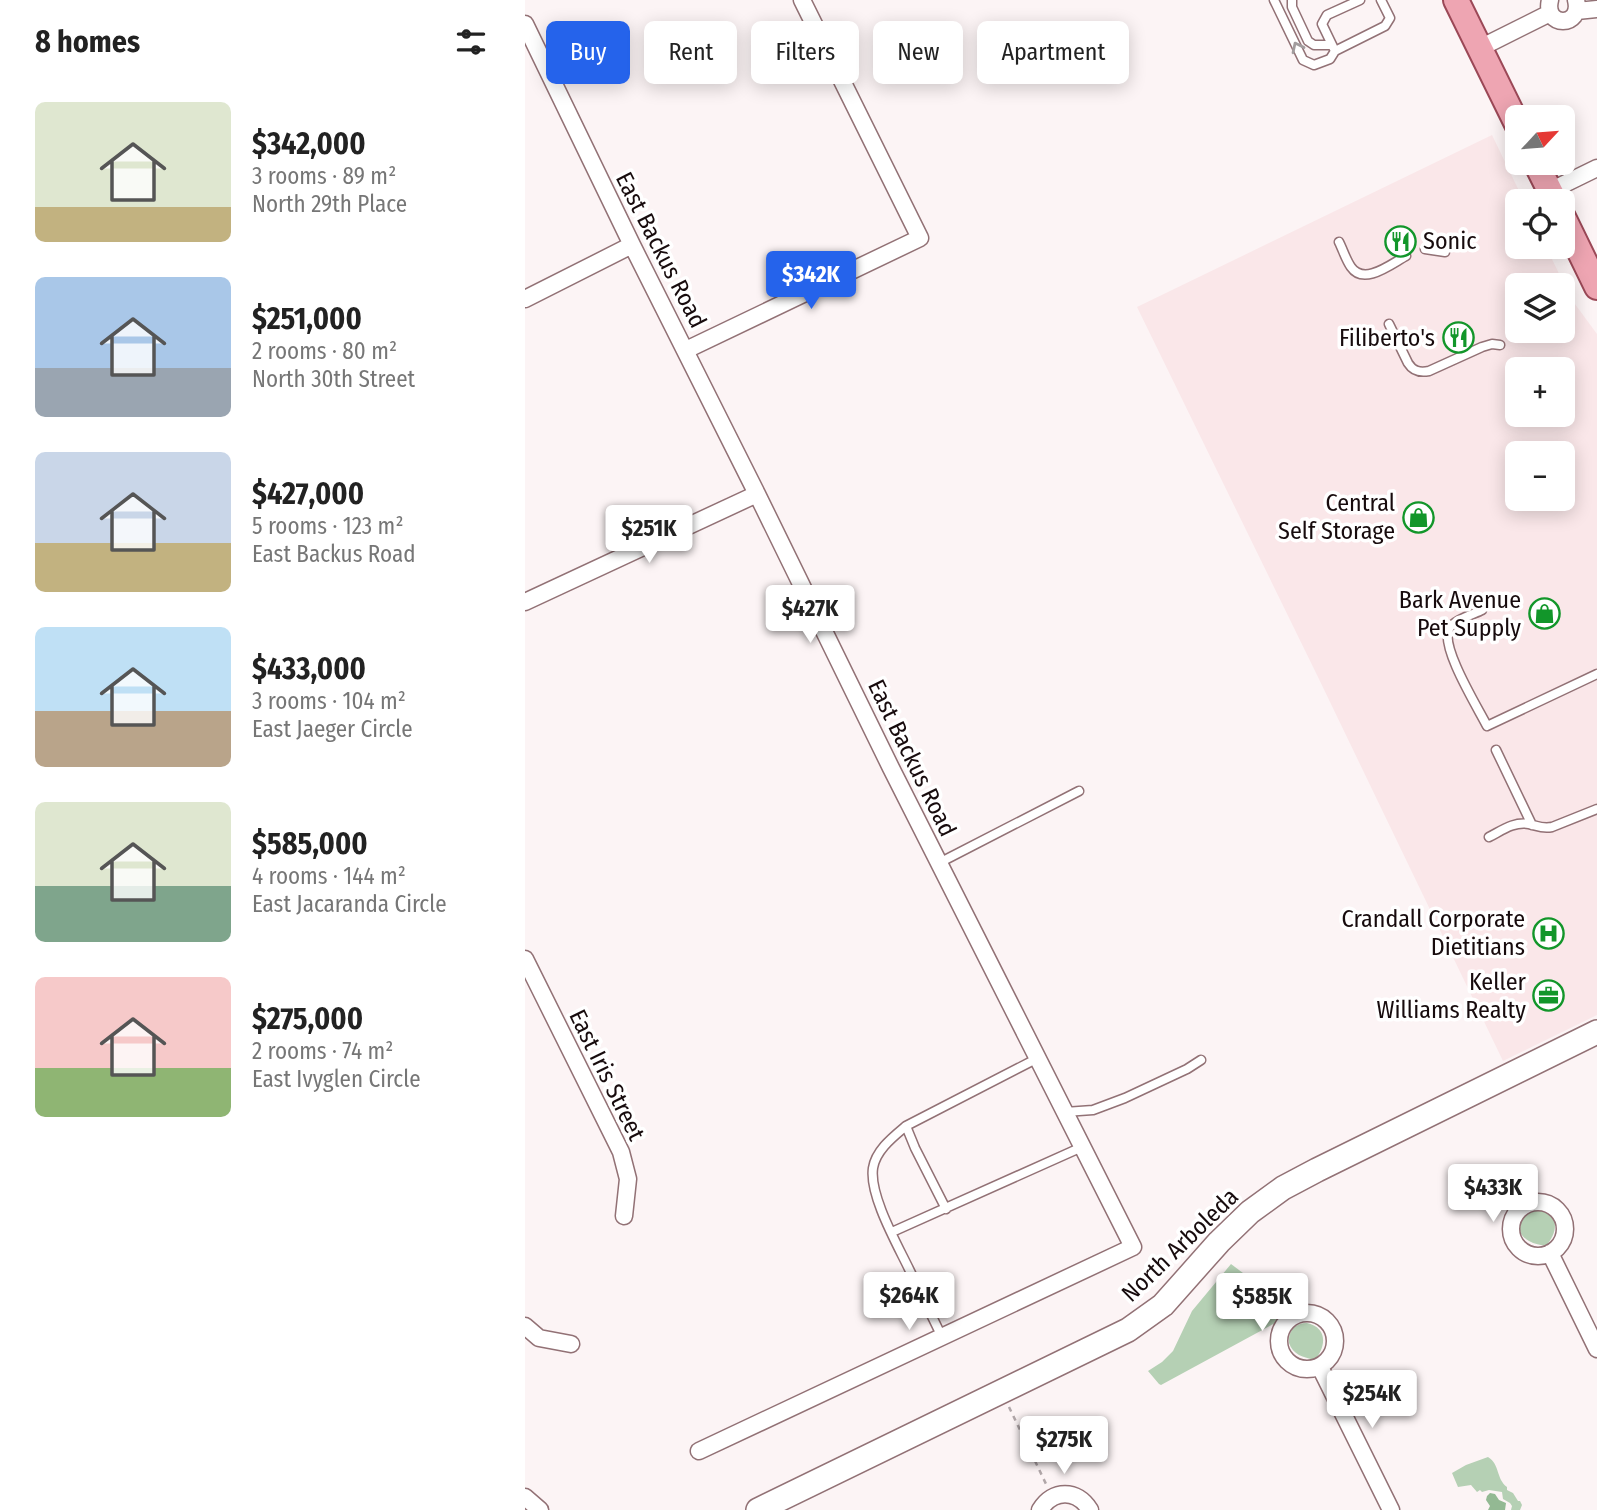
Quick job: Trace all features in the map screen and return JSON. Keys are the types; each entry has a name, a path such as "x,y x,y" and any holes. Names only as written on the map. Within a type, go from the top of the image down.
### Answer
{"main road":[{"path":"1456,0 1508,105"},
{"path":"1575,241 1597,286"}],"street":[{"path":"686,350 920,238 802,0"},
{"path":"1480,48 1550,7 1557,20 1561,21 1571,19 1576,6 1597,9"},
{"name":"East Backus Road","path":"525,24 632,246 1133,1247 942,1337"},
{"path":"1563,189 1597,168"},
{"path":"525,299 632,246"},
{"path":"525,602 757,494"},
{"name":"East Iris Street","path":"525,960 621,1152 628,1179 624,1216"},
{"name":"North Arboleda","path":"758,1510 1128,1330 1163,1305 1219,1242 1250,1212 1283,1188 1597,1032"},
{"path":"1550,1253 1597,1349"},
{"path":"525,1326 539,1338 571,1344"},
{"path":"699,1451 942,1337"},
{"path":"1320,1367 1391,1510"},
{"path":"1040,1510 1053,1497 1063,1494 1081,1499 1090,1510"},
{"path":"525,1497 540,1510"}],"lane":[{"path":"1274,0 1303,60 1314,65 1330,59 1333,48 1322,24 1327,15 1360,0"},
{"path":"1293,0 1291,6 1308,41 1314,45 1333,48 1385,26 1390,18 1381,0"},
{"path":"1339,242 1352,268 1357,274 1366,276 1406,256"},
{"path":"1425,249 1445,252"},
{"path":"1389,324 1408,363 1420,372 1429,371 1482,346 1500,345"},
{"path":"1482,610 1453,624 1448,629 1447,637 1451,657 1487,726 1597,674"},
{"path":"1496,750 1532,825"},
{"path":"939,863 1079,791"},
{"path":"1489,837 1514,824 1545,829 1597,809"},
{"path":"942,1337 892,1233 874,1187 873,1168 878,1154 906,1126 1038,1058"},
{"path":"1065,1112 1093,1110 1125,1098 1201,1060"},
{"path":"906,1126 946,1209"},
{"path":"892,1233 1082,1147"}],"path":[{"path":"1009,1407 1053,1497"}],"shaded area":[{"path":"1492,135 1505,162 1505,175 1511,175 1518,189 1505,189 1505,259 1552,259 1559,273 1505,273 1505,343 1575,343 1575,304 1597,334 1597,1015 1503,1061 1137,307"},
{"path":"1539,1209 1551,1215 1555,1224 1553,1235 1546,1246 1529,1241 1520,1232 1523,1217"},
{"path":"1231,1264 1255,1282 1272,1306 1283,1313 1275,1323 1159,1384 1148,1371 1173,1351 1192,1311"},
{"path":"1307,1323 1314,1325 1322,1333 1323,1343 1315,1360 1296,1353 1289,1343 1293,1328"},
{"path":"1488,1457 1507,1490 1520,1501 1520,1510 1511,1510 1512,1506 1503,1499 1502,1492 1477,1492 1471,1485 1458,1487 1452,1473"},
{"path":"1490,1493 1506,1503 1505,1510 1488,1510 1490,1506 1486,1500"}],"place":[{"name":"Sonic","path":"1400,241"},
{"name":"Filiberto's","path":"1458,338"},
{"name":"Central Self Storage","path":"1418,517"},
{"name":"Bark Avenue Pet Supply","path":"1544,614"},
{"name":"Crandall Corporate Dietitians","path":"1548,933"},
{"name":"Keller Williams Realty","path":"1549,996"}]}
